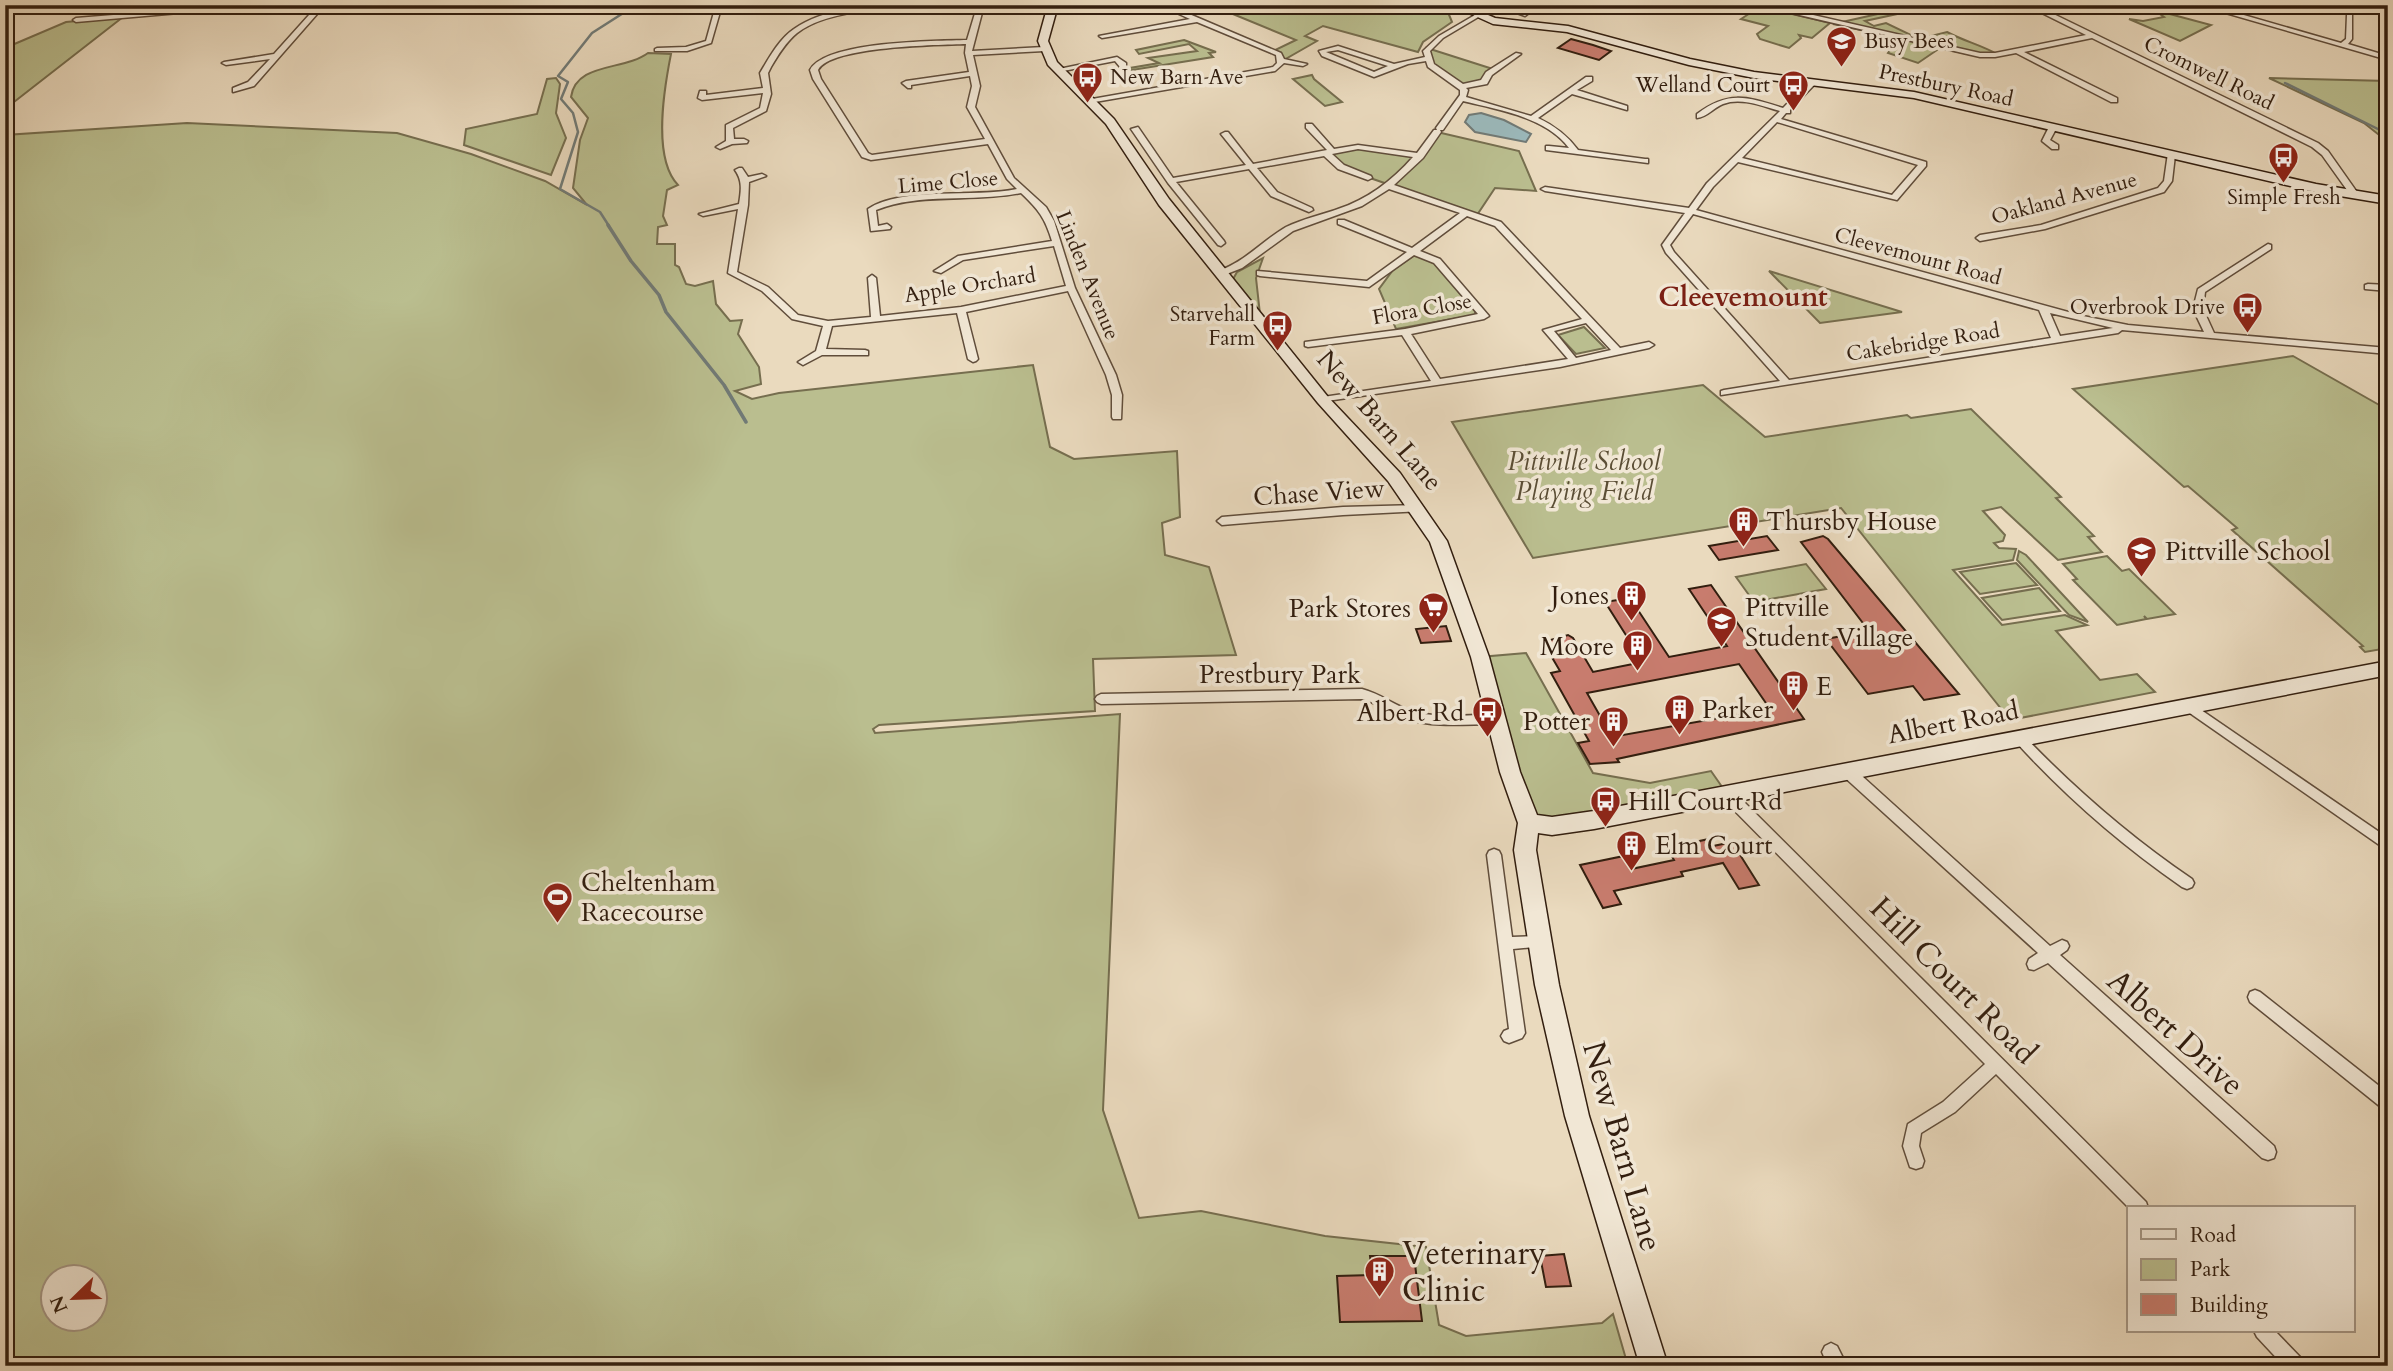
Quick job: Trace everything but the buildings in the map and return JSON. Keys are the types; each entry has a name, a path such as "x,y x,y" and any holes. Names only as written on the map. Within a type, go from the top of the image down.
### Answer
{"main road":[{"path":"1044,49 1044,34 1053,5"},
{"name":"Prestbury Road","path":"1456,5 1477,16 1526,19 1728,70 1914,95 2052,129 2388,200"},
{"name":"New Barn Lane","path":"1044,49 1058,70 1092,101 1113,125 1148,180 1323,400 1394,477 1419,509 1438,541 1457,586 1480,657 1495,719 1529,822 1525,850 1540,942 1577,1116 1654,1366"},
{"name":"Albert Road","path":"1529,822 1552,826 2388,668"}],"street":[{"path":"76,20 266,5"},
{"path":"236,90 251,84 322,5"},
{"path":"657,50 687,49 709,42 719,5"},
{"path":"1162,5 1280,57 1303,64"},
{"path":"1499,5 1526,19 1536,5"},
{"path":"1759,5 1965,54 1995,55 2094,36"},
{"path":"1872,5 1889,5"},
{"name":"Cromwell Road","path":"2029,5 2319,147 2356,195"},
{"path":"2201,5 2388,58"},
{"path":"718,127 729,127 763,109 766,90 763,77 766,69 795,32 814,22 905,6 981,7"},
{"name":"Linden Avenue","path":"981,7 968,42 971,74 976,89 970,106 1020,191 1045,212 1071,288 1111,375 1117,395 1116,417"},
{"path":"2343,45 2349,38 2350,15"},
{"path":"1427,59 1430,45 1477,16"},
{"path":"1102,36 1197,20"},
{"path":"871,158 865,155 817,79 814,70 817,64 848,52 916,44 968,42"},
{"path":"1394,66 1341,49 1327,48 1322,51 1324,55 1374,75 1411,60 1427,59 1463,86 1484,82 1489,74 1518,54"},
{"path":"968,53 1044,49"},
{"path":"2017,51 2114,100"},
{"path":"226,63 277,56"},
{"path":"1092,101 1275,69 1280,57"},
{"path":"1058,70 1117,59 1123,65"},
{"path":"906,83 971,74"},
{"path":"1532,119 1589,79"},
{"path":"1786,382 1667,249 1669,239 1710,185 1787,111 1813,82"},
{"path":"1221,273 1250,261 1283,233 1363,202 1389,186 1417,160 1464,99 1463,86"},
{"path":"702,98 766,90"},
{"path":"1571,91 1624,108"},
{"path":"1464,99 1532,119 1562,137 1574,150"},
{"path":"1700,116 1716,102 1729,99 1745,100 1787,111"},
{"path":"1737,159 1894,198 1923,164 1777,120"},
{"path":"1309,125 1338,165 1368,178"},
{"path":"729,127 730,142"},
{"path":"1135,129 1171,181 1221,243"},
{"path":"2052,129 2046,141 2055,147"},
{"path":"1225,134 1274,194 1309,210"},
{"path":"720,147 730,142 744,141"},
{"path":"861,164 871,158 990,141"},
{"path":"1171,181 1364,147 1417,160"},
{"path":"1549,148 1645,161"},
{"name":"Oakland Avenue","path":"1980,238 2042,227 2161,190 2168,181 2171,155"},
{"path":"739,170 745,181 762,176"},
{"name":"Apple Orchard","path":"745,181 744,205 732,273 765,289 795,317 828,324 961,310 1071,288"},
{"path":"1389,186 1498,224 1618,352"},
{"name":"Cleevemount Road","path":"1545,189 1690,211 2043,309 2127,328 2388,351"},
{"name":"Lime Close","path":"887,227 874,229 872,209 931,198 992,196 1020,191"},
{"path":"703,214 744,205"},
{"path":"1261,272 1366,285 1467,212"},
{"path":"1340,222 1413,250"},
{"path":"937,271 961,258 1056,243"},
{"path":"2211,336 2198,309 2201,291 2268,247"},
{"name":"Flora Close","path":"1308,344 1405,332 1484,316 1440,264 1413,250"},
{"name":"Apple Orchard","path":"872,278 876,318"},
{"path":"2368,287 2388,289"},
{"path":"2043,309 2057,340"},
{"path":"961,310 973,359"},
{"path":"1574,361 1548,330 1587,320"},
{"path":"820,352 828,324"},
{"name":"Cakebridge Road","path":"1724,393 2127,328"},
{"path":"1405,332 1437,382"},
{"path":"1323,400 1574,361 1649,345"},
{"path":"803,362 820,352 865,353"},
{"name":"Chase View","path":"1222,522 1343,511 1419,509"},
{"name":"Prestbury Park","path":"1101,699 1362,694 1421,718 1495,719"},
{"path":"2188,706 2388,845"},
{"path":"2019,738 2081,804 2118,835 2187,883"},
{"name":"Albert Drive","path":"1847,771 2268,1152"},
{"name":"Hill Court Road","path":"1727,794 2138,1206"},
{"path":"1494,855 1517,1032 1509,1036"},
{"path":"1506,943 1540,942"},
{"path":"2034,964 2063,946"},
{"path":"2255,998 2388,1103"},
{"path":"1916,1161 1911,1146 1914,1129 1948,1107 1996,1064"},
{"path":"2264,1332 2297,1366"}],"green space":[{"path":"1211,5 1445,5 1452,22 1423,42 1418,52 1323,26 1305,36 1317,41 1282,61 1273,51 1296,40"},
{"path":"1918,5 1939,5 1865,21 1874,26 1886,23 1919,39 1947,32 1999,55 1972,55 1940,48 1918,63 1888,53 1898,38 1833,24"},
{"path":"1761,6 1830,23 1812,38 1799,35 1801,38 1789,48 1760,39 1757,34 1768,26 1741,19"},
{"path":"2166,13 2211,25 2180,41 2129,19 2143,21 2164,17 2160,14"},
{"path":"123,17 5,109 5,48 66,22"},
{"path":"1184,40 1216,52 1209,53 1213,57 1126,71 1124,69 1159,63 1148,58 1197,51 1189,44 1139,54 1136,50"},
{"path":"1427,48 1496,70 1484,82 1463,86 1434,67"},
{"name":"Cheltenham Racecourse","path":"648,53 671,54 663,104 663,141 670,173 678,185 667,190 663,216 667,225 658,227 657,244 675,244 675,265 679,267 686,284 695,286 713,281 716,304 730,321 742,320 738,334 759,367 761,384 735,391 752,399 779,393 1033,365 1050,447 1074,459 1177,451 1180,517 1162,523 1165,555 1209,567 1236,655 1093,659 1095,711 879,725 873,729 875,733 1120,714 1103,1110 1139,1218 1201,1211 1325,1236 1426,1247 1439,1325 1466,1336 1602,1323 1613,1314 1628,1366 5,1366 5,135 187,123 397,133 471,154 545,181 587,205 573,188 580,140 588,118 571,97 575,86 591,72 638,59"},
{"path":"1312,75 1342,102 1325,106 1293,79"},
{"path":"556,78 560,84 556,113 566,138 551,175 464,145 466,129 537,114 547,79"},
{"path":"2269,78 2388,81 2388,142 2364,123"},
{"path":"1437,132 1519,151 1536,191 1495,188 1477,215 1347,170 1327,153 1358,147 1420,156"},
{"path":"1415,255 1434,263 1475,311 1475,315 1396,329 1379,289 1393,270"},
{"path":"1263,258 1256,278 1260,314 1232,281 1237,272"},
{"path":"1769,271 1902,312 1820,323"},
{"path":"1584,327 1605,348 1576,354 1558,335"},
{"path":"2293,356 2388,410 2388,648 2365,652 2360,647 2363,646 2232,530 2237,528 2188,486 2184,487 2073,389"},
{"name":"Pittville School Playing Field","path":"1703,385 1765,437 1907,415 1911,418 1971,409 2061,497 2056,498 2094,536 2088,537 2102,552 2058,560 2001,507 1983,511 2005,535 2003,541 1994,543 1999,548 2016,549 2013,560 1953,570 2002,625 2065,615 2087,625 2056,631 2100,680 2137,674 2155,692 2010,720 1841,508 1533,558 1452,422"},
{"path":"2019,551 2026,555 2088,622 2069,615 2017,560"},
{"path":"2107,556 2122,571 2129,569 2175,614 2147,619 2144,616 2146,619 2117,625 2073,580 2077,579 2063,564"},
{"path":"2016,563 2037,585 1980,594 1960,572"},
{"path":"1806,564 1826,589 1754,602 1736,577"},
{"path":"2039,588 2060,611 2002,620 1982,598"},
{"path":"1526,653 1593,773 1650,783 1711,771 1727,794 1529,823 1480,657"}],"water":[{"path":"1481,113 1504,120 1531,134 1526,142 1475,132 1465,122 1469,115"}],"waterway":[{"path":"609,226 600,212 560,189 578,132 573,113 561,99 568,82 558,76 592,33 628,10"},
{"path":"2285,83 2388,134"},
{"path":"608,225 631,261 659,295 666,312 724,385 746,422"}],"place":[{"name":"Busy Bees","path":"1841,68"},
{"name":"New Barn Ave","path":"1087,104"},
{"name":"Welland Court","path":"1793,112"},
{"name":"Simple Fresh","path":"2284,184"},
{"name":"Overbrook Drive","path":"2248,334"},
{"name":"Starvehall Farm","path":"1278,353"},
{"name":"Thursby House","path":"1743,548"},
{"name":"Pittville School","path":"2142,578"},
{"name":"Jones","path":"1632,622"},
{"name":"Park Stores","path":"1434,635"},
{"name":"Pittville Student Village","path":"1722,649"},
{"name":"Moore","path":"1637,673"},
{"name":"E","path":"1793,713"},
{"name":"Parker","path":"1679,736"},
{"name":"Albert Rd","path":"1487,739"},
{"name":"Potter","path":"1613,748"},
{"name":"Hill Court Rd","path":"1605,828"},
{"name":"Elm Court","path":"1632,872"},
{"name":"Cheltenham Racecourse","path":"558,924"},
{"name":"Veterinary Clinic","path":"1379,1298"}],"district":[{"name":"Cleevemount","path":"1743,296"}]}
